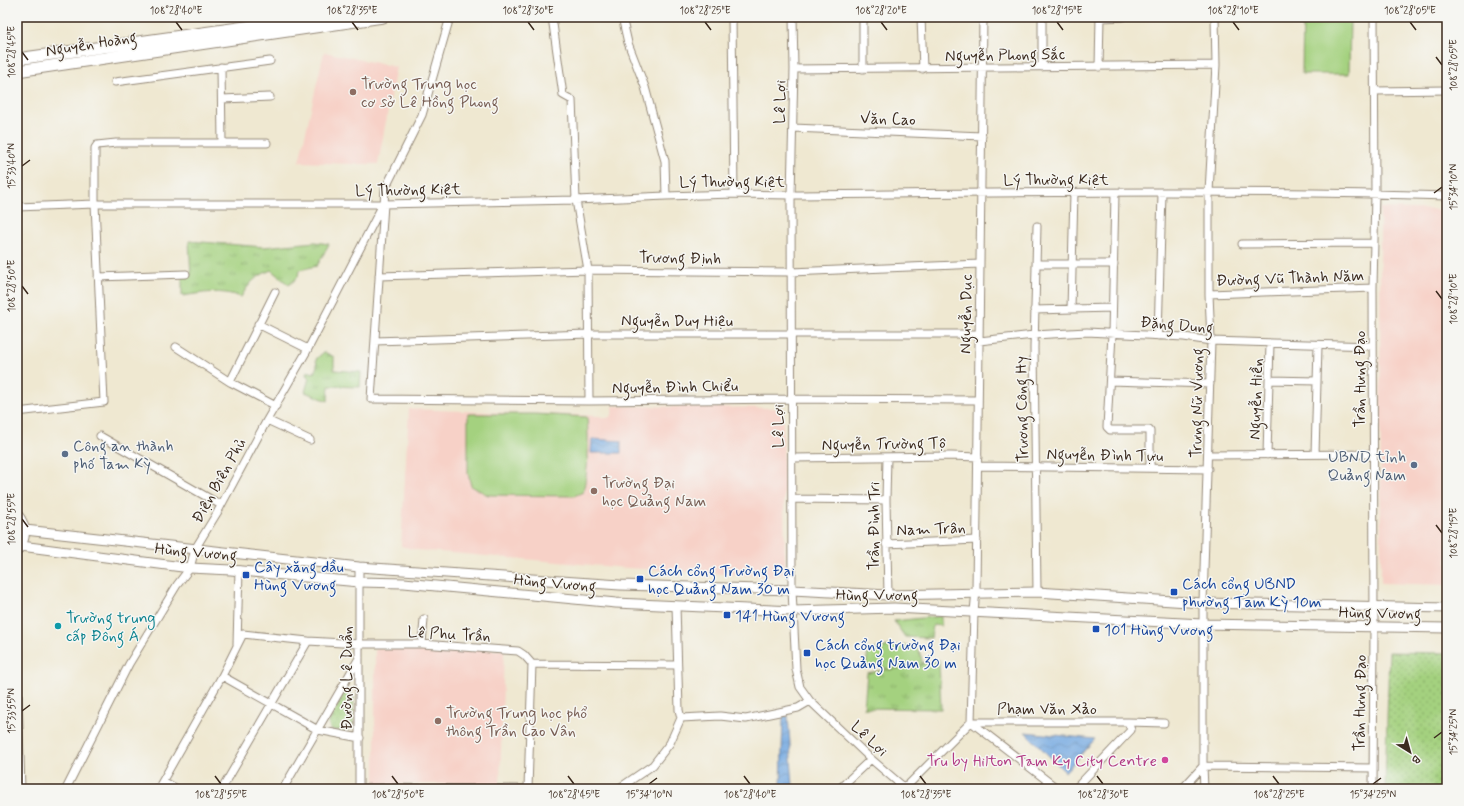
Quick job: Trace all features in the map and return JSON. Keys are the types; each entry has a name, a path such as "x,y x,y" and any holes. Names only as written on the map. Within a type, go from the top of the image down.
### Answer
{"highway":[{"name":"Nguyễn Hoàng","path":"17,60 317,17"},
{"name":"Nguyễn Hoàng","path":"17,71 383,17"}],"main road":[{"path":"17,514 25,530 24,538 19,548"},
{"name":"Hùng Vương","path":"25,530 359,567 620,585 792,590 888,595 1037,592 1203,604 1447,608"},
{"name":"Hùng Vương","path":"19,548 190,568 239,570 359,582 404,583 616,603 793,611 894,608 1202,624 1447,628"},
{"path":"17,695 20,789"}],"street":[{"path":"375,341 385,190 422,115 450,17"},
{"path":"552,17 563,95 572,100 576,200 588,270 589,401"},
{"path":"732,17 734,194"},
{"name":"Lê Lợi","path":"793,17 794,69 791,195 791,399 792,590 796,669 800,687 810,700 906,789"},
{"path":"862,17 863,69"},
{"path":"921,17 923,69"},
{"name":"Nguyễn Dục","path":"970,722 977,540 983,17"},
{"path":"1042,17 1042,67"},
{"path":"1099,67 1100,18 1123,17"},
{"name":"Trưng Nữ Vương","path":"1204,789 1202,766 1202,624 1209,455 1211,342 1209,294 1209,192 1216,65 1215,17"},
{"name":"Trần Hưng Đạo","path":"1373,789 1373,288 1375,193 1374,17"},
{"path":"623,21 628,43 649,102 665,161 666,196"},
{"path":"115,82 270,61"},
{"name":"Nguyễn Phong Sắc","path":"794,69 923,69 1216,65"},
{"path":"221,68 222,143"},
{"path":"1375,91 1447,90"},
{"path":"222,99 270,97"},
{"name":"Văn Cao","path":"792,128 982,136"},
{"path":"17,412 104,402 95,204 95,148 97,145 116,143 267,144"},
{"name":"Lý Thường Kiệt","path":"17,207 95,204 383,204 576,200 734,194 791,195 1209,192 1375,193 1447,196"},
{"path":"1071,309 1074,193"},
{"path":"1115,193 1108,429 1149,430 1150,468"},
{"path":"1158,336 1162,193"},
{"name":"Điện Biên Phủ","path":"66,789 129,664 177,585 190,568 195,549 308,349 383,204"},
{"name":"Trương Công Hy","path":"1037,226 1034,310 1037,592"},
{"path":"1242,244 1374,243"},
{"name":"Trương Định","path":"379,276 588,270 791,272 980,264"},
{"path":"1036,264 1114,264"},
{"path":"98,277 186,274"},
{"name":"Đường Vũ Thành Năm","path":"1209,294 1373,288"},
{"path":"230,382 275,292"},
{"path":"1034,310 1112,308"},
{"path":"258,324 308,349"},
{"name":"Đặng Dung","path":"979,337 1087,332 1184,337 1211,342 1270,343 1318,346 1373,346"},
{"name":"Nguyễn Duy Hiệu","path":"375,341 589,334 979,337"},
{"name":"Nguyễn Đình Chiểu","path":"375,341 372,400 978,400"},
{"name":"Nguyễn Hiền","path":"1267,455 1270,343"},
{"path":"1315,454 1318,346"},
{"path":"176,347 230,382 276,406"},
{"path":"1269,380 1317,381"},
{"path":"1110,381 1210,384"},
{"path":"267,420 310,440"},
{"path":"100,436 221,505"},
{"path":"1209,455 1373,454"},
{"name":"Trần Đình Tri","path":"888,457 886,500 888,595"},
{"name":"Nguyễn Trường Tộ","path":"792,458 978,457"},
{"name":"Nguyễn Đình Tựu","path":"978,466 1208,469"},
{"path":"792,499 886,500"},
{"name":"Nam Trân","path":"886,544 977,540"},
{"name":"Đường Lê Duẩn","path":"359,567 359,788"},
{"path":"158,789 222,676 237,645 239,570"},
{"path":"618,789 653,765 670,743 681,718 679,710 676,606"},
{"path":"422,644 424,619"},
{"name":"Lê Phụ Trần","path":"237,645 244,634 308,641 360,644 422,644 518,651 532,664"},
{"path":"222,789 308,641"},
{"path":"283,789 360,657"},
{"path":"359,788 528,789 532,664 677,664"},
{"path":"222,676 318,730 360,738"},
{"path":"681,718 720,716 746,719 798,708 810,700"},
{"path":"906,789 970,722 1058,789"},
{"name":"Phạm Văn Xảo","path":"970,722 1164,722"},
{"path":"1075,789 1131,730 1128,722"},
{"path":"839,789 871,758"},
{"path":"1182,789 1202,766 1373,768"},
{"path":"163,781 177,789"}],"shaded area":[{"name":"Trường Trung học cơ sở Lê Hồng Phong","path":"324,52 396,67 378,164 299,162"},
{"name":"UBND tỉnh Quảng Nam","path":"1380,208 1447,210 1447,585 1381,583"},
{"name":"Trường Đại học Quảng Nam","path":"613,406 774,408 780,411 783,416 785,572 775,577 627,568 417,550 401,546 409,409 599,416 608,418 612,415"},
{"name":"Trường Trung học phổ thông Trần Cao Vân","path":"375,648 504,650 500,784 375,784"}],"green space":[{"path":"1303,17 1350,17 1349,74 1302,74"},
{"path":"189,241 264,247 315,242 329,244 317,266 299,270 298,277 289,285 271,270 253,280 241,297 219,292 182,296 182,277 191,275"},
{"path":"324,352 334,357 334,370 361,372 360,387 329,386 328,401 305,392 309,378 306,375 307,371 314,373 317,366 316,359"},
{"path":"468,414 534,414 587,417 588,455 583,492 574,496 488,495 471,486 468,473"},
{"path":"941,616 941,626 933,625 931,638 905,637 894,621"},
{"path":"889,646 912,646 916,648 921,657 922,665 889,670 881,666 866,666 868,651"},
{"path":"1389,652 1447,653 1447,789 1385,789"},
{"path":"939,660 941,709 864,708 867,673"},
{"path":"350,692 354,697 353,725 347,731 331,730 328,723 344,693"}],"water":[{"path":"592,439 621,441 621,453 591,453"},
{"path":"783,716 788,716 793,786 781,786"},
{"path":"1025,732 1095,739 1065,772"}],"place":[{"name":"Trường Trung học cơ sở Lê Hồng Phong","path":"353,92"},
{"name":"Công an thành phố Tam Kỳ","path":"65,454"},
{"name":"UBND tỉnh Quảng Nam","path":"1414,465"},
{"name":"Trường Đại học Quảng Nam","path":"594,491"},
{"name":"Cây xăng dầu Hùng Vương","path":"246,575"},
{"name":"Cách cổng Trường Đại học Quảng Nam 30 m","path":"640,579"},
{"name":"Cách cổng UBND phường Tam Kỳ 10m","path":"1174,592"},
{"name":"141 Hùng Vương","path":"727,615"},
{"name":"Trường trung cấp Đông Á","path":"58,626"},
{"name":"101 Hùng Vương","path":"1096,629"},
{"name":"Cách cổng trường Đại học Quảng Nam 30 m","path":"807,653"},
{"name":"Trường Trung học phổ thông Trần Cao Vân","path":"438,721"},
{"name":"Tru by Hilton Tam Ky City Centre","path":"1165,760"}]}
